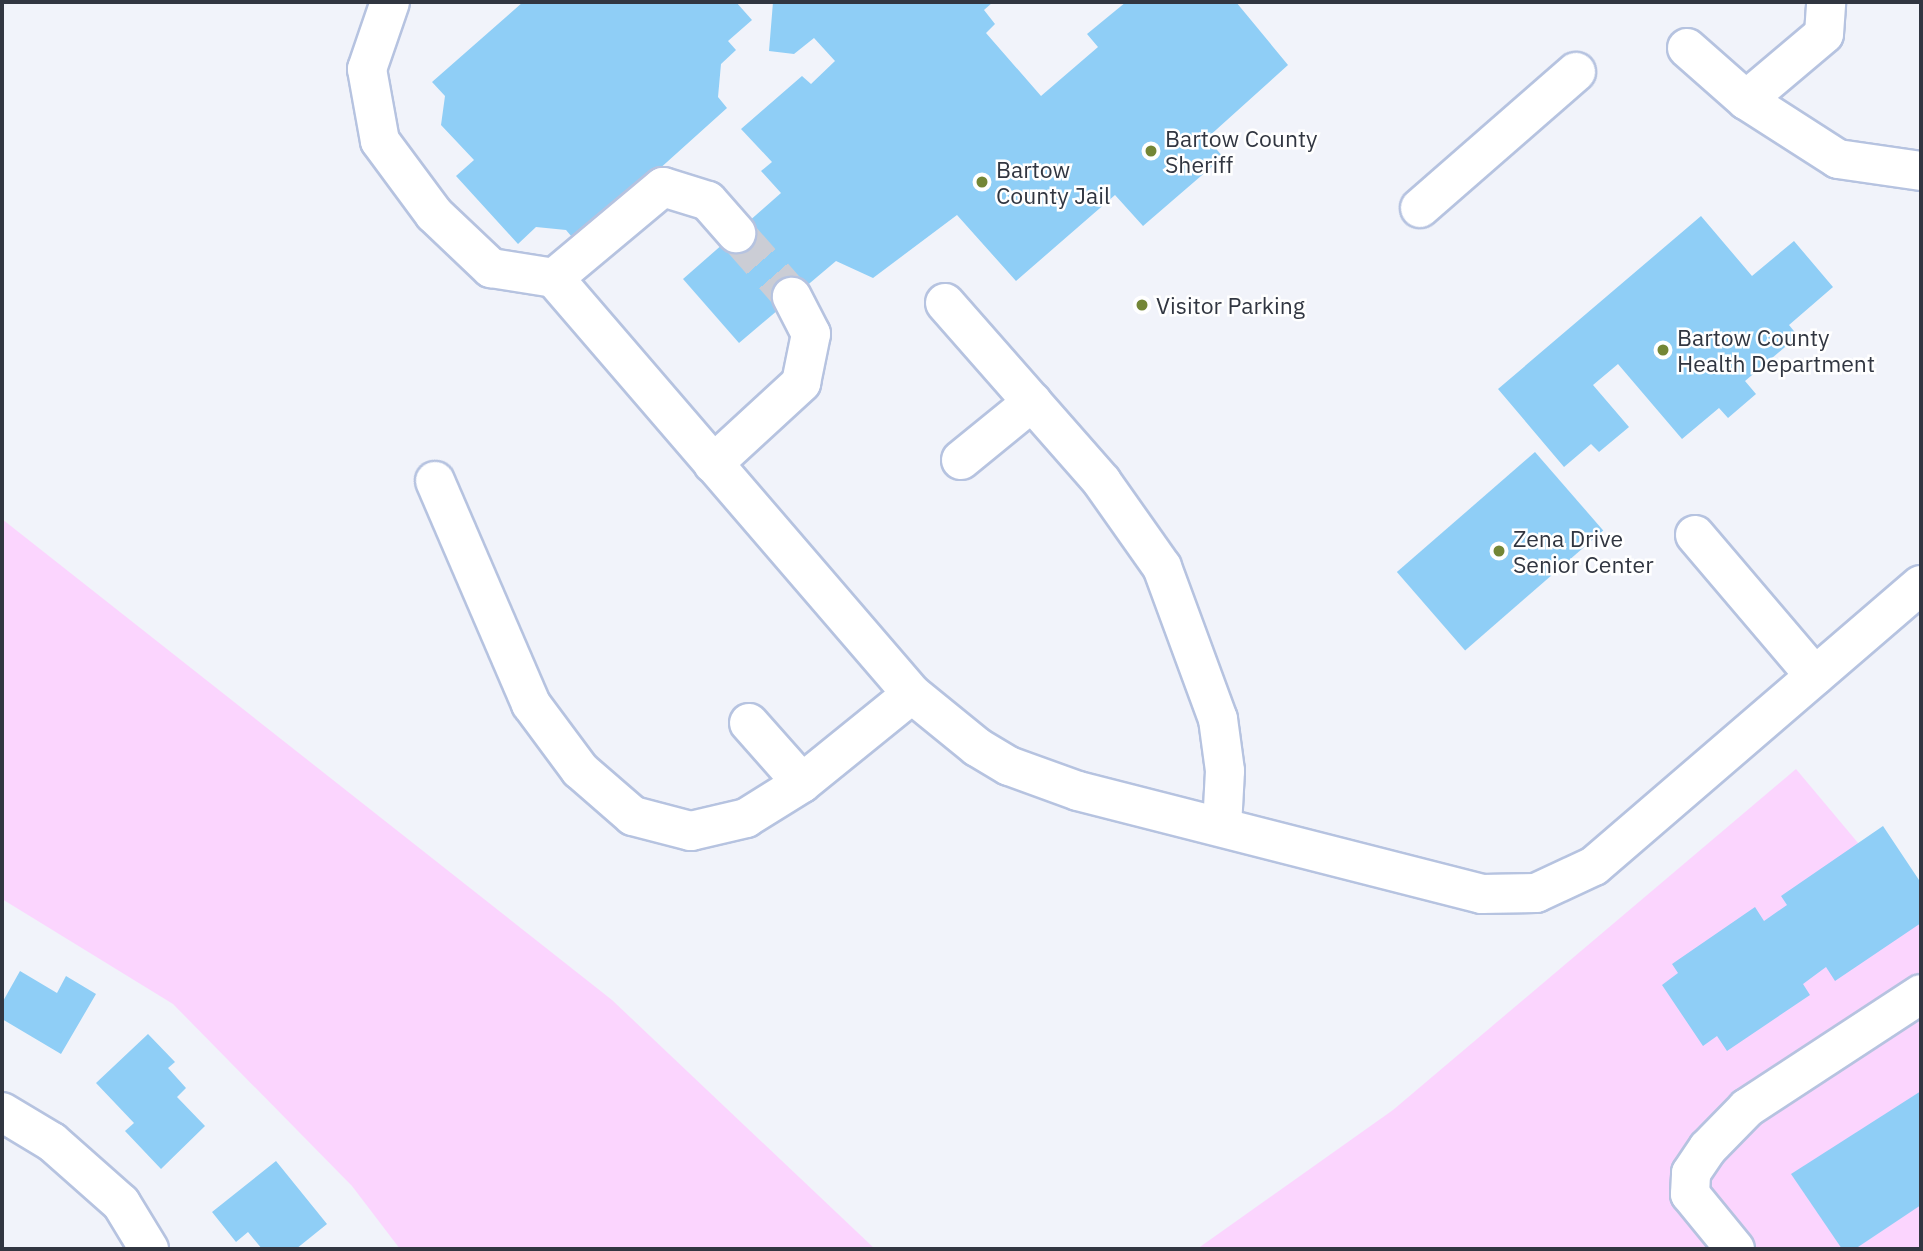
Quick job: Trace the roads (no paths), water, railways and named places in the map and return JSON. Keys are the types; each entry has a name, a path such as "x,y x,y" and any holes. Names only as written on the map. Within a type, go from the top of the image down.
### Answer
{"street":[{"path":"390,2 367,69 380,141 460,244 491,268 554,278 912,694 1009,766 1078,791 1482,894 1536,893 1594,866 1921,585"},
{"path":"1746,100 1824,34 1826,2"},
{"path":"1687,48 1746,100 1838,159 1921,171"},
{"path":"1420,208 1576,72"},
{"path":"554,278 663,187 708,201 736,233"},
{"path":"713,464 801,383 811,334 792,297"},
{"path":"945,303 1134,523 1186,618 1218,719 1225,771 1222,826"},
{"path":"961,460 1032,402"},
{"path":"435,481 513,672 554,738 608,797 653,824 691,831 746,818 802,783 912,694"},
{"path":"1695,535 1815,676"},
{"path":"749,723 802,783"},
{"path":"1735,1249 1690,1194 1691,1173 1708,1148 1747,1108 1921,994"},
{"path":"2,1112 52,1142 121,1203 149,1249"}],"tunnel":[{"path":"736,233 792,297"}],"place":[{"name":"Bartow County Sheriff","path":"1151,151"},
{"name":"Bartow County Jail","path":"982,182"},
{"name":"Visitor Parking","path":"1142,305"},
{"name":"Bartow County Health Department","path":"1663,350"},
{"name":"Zena Drive Senior Center","path":"1499,551"}]}
